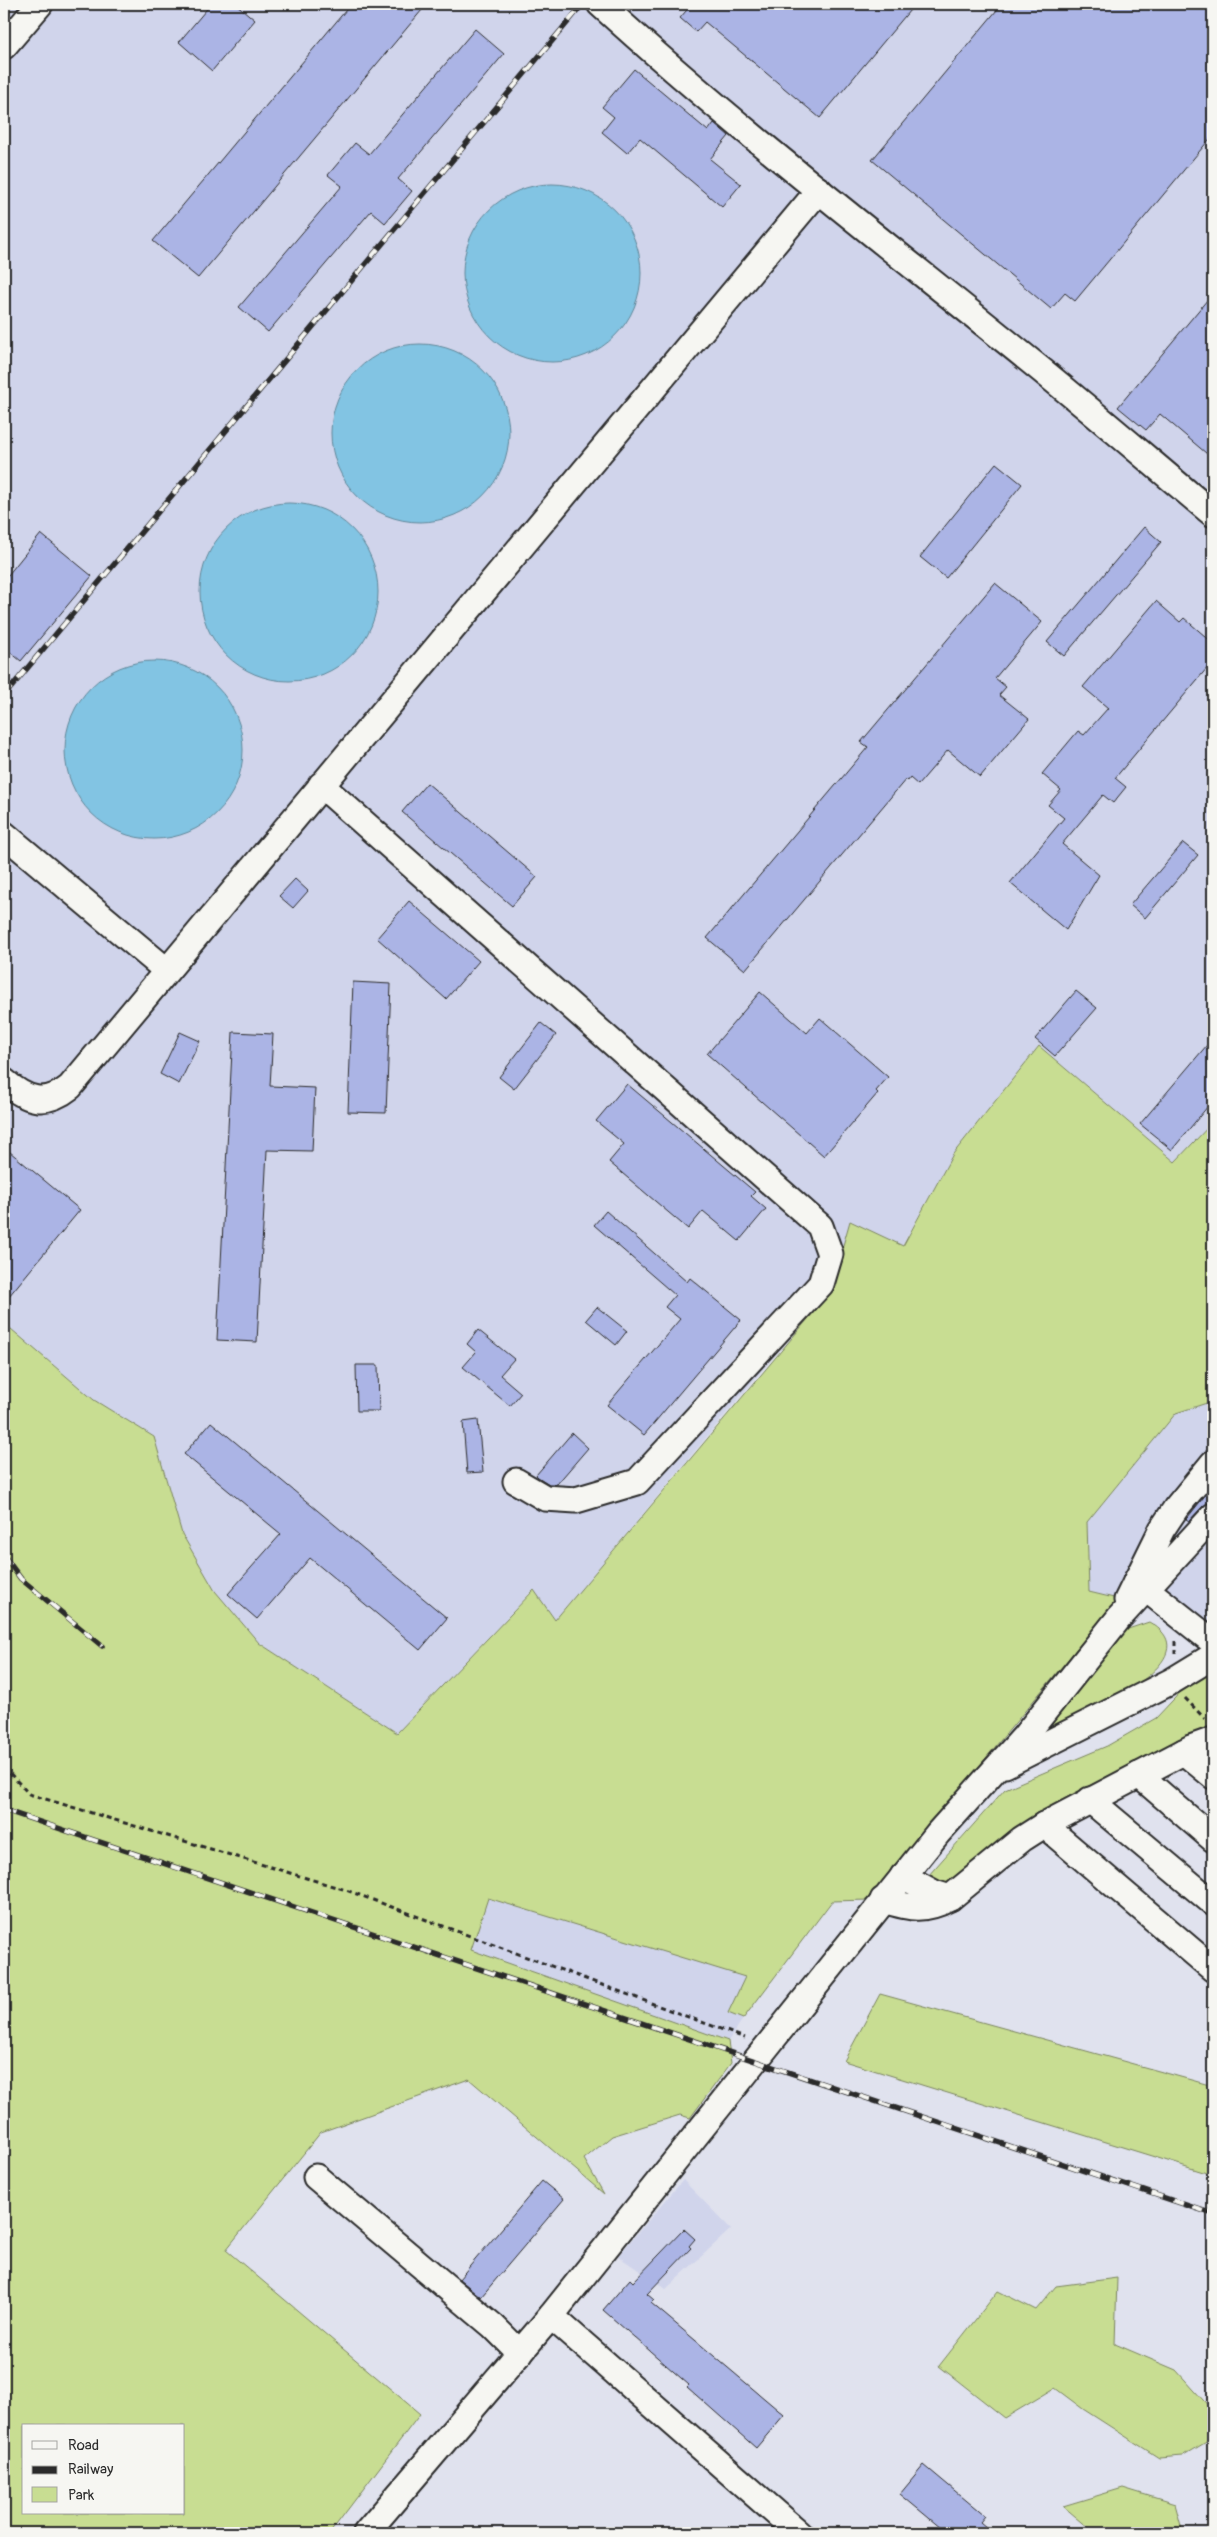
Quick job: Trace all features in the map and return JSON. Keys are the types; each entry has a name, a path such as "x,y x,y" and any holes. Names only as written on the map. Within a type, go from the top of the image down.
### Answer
{"street":[{"path":"4,46 40,4"},
{"path":"616,9 819,190 1031,361 1213,514"},
{"path":"4,1081 18,1093 31,1099 59,1096 70,1087 819,190"},
{"path":"321,785 820,1226 830,1254 821,1284 637,1482 576,1500 545,1498 516,1481"},
{"path":"4,834 166,970"},
{"path":"366,2533 551,2316 883,1900 995,1769 1024,1738 1119,1618 1141,1585 1167,1522 1213,1463"},
{"path":"1141,1585 1213,1516"},
{"path":"1141,1585 1213,1642"},
{"path":"995,1769 1044,1747 1164,1686 1213,1656"},
{"path":"883,1900 918,1909 936,1905 950,1898 1044,1824 1184,1752 1213,1740"},
{"path":"1184,1752 1213,1776"},
{"path":"1139,1775 1213,1839"},
{"path":"1090,1800 1213,1903"},
{"path":"1044,1824 1213,1969"},
{"path":"903,1876 934,1894 950,1898"},
{"path":"316,2177 493,2326 520,2352"},
{"path":"551,2316 799,2533"}],"path":[{"path":"1173,1633 1176,1652 1174,1657"},
{"path":"4,1767 29,1794 346,1890 767,2046"}],"shaded area":[{"path":"6,4 1213,4 1213,1122 1176,1163 1039,1046 953,1154 902,1246 851,1221 831,1287 555,1620 533,1590 397,1733 259,1643 215,1591 182,1534 154,1437 94,1400 4,1323 4,7"},
{"path":"1213,1401 1213,1622 1089,1592 1087,1522 1176,1413"},
{"path":"488,1898 746,1977 729,2013 743,2019 728,2041 470,1950"},
{"path":"683,2180 731,2229 666,2289 618,2256"}],"green space":[{"path":"1039,1046 1175,1162 1213,1122 1213,1401 1176,1413 1087,1522 1089,1592 1118,1599 868,1900 832,1901 743,2019 728,2013 745,1977 488,1898 471,1950 728,2041 731,2063 690,2118 680,2115 612,2136 584,2159 604,2194 469,2079 321,2132 226,2250 420,2414 330,2533 4,2533 4,1323 94,1400 154,1437 182,1534 215,1591 259,1643 397,1733 534,1590 555,1620 829,1294 850,1221 903,1246 953,1154"},
{"path":"1149,1622 1166,1637 1167,1653 1156,1669 1114,1699 1054,1728 1052,1722 1125,1630"},
{"path":"1213,1673 1213,1731 1192,1733 1083,1789 1014,1828 955,1882 939,1884 928,1876 1005,1789 1107,1746 1156,1718 1188,1684"},
{"path":"880,1994 1213,2086 1213,2175 844,2061"},
{"path":"1117,2278 1115,2344 1176,2370 1213,2411 1213,2438 1183,2456 1159,2458 1083,2409 1055,2388 1005,2418 939,2366 998,2291 1036,2310 1056,2286"},
{"path":"1123,2488 1175,2504 1183,2533 1095,2533 1063,2506"}],"water":[{"path":"543,184 561,184 594,194 609,204 621,216 631,231 637,247 641,273 637,299 631,315 621,330 609,342 594,352 578,358 561,362 543,362 510,352 495,342 483,330 473,315 467,299 463,282 463,264 473,231 483,216 495,204 510,194 526,188"},
{"path":"411,344 429,344 462,354 477,364 489,376 499,391 505,407 509,433 505,459 499,475 489,490 477,502 462,512 446,518 429,522 411,522 378,512 363,502 351,490 341,475 335,459 331,442 331,424 341,391 351,376 363,364 378,354 394,348"},
{"path":"280,503 298,503 331,513 346,523 358,535 368,550 374,566 378,592 374,618 368,634 358,649 346,661 331,671 315,677 298,681 280,681 247,671 232,661 220,649 210,634 204,618 200,601 200,583 210,550 220,535 232,523 247,513 263,507"},
{"path":"145,661 163,661 196,671 211,681 223,693 233,708 239,724 243,750 239,776 233,792 223,807 211,819 196,829 180,835 163,839 145,839 112,829 97,819 85,807 75,792 69,776 65,759 65,741 75,708 85,693 97,681 112,671 128,665"}],"building":[{"path":"211,4 236,4 255,20 212,71 179,42"},
{"path":"351,4 427,4 198,278 153,241"},
{"path":"692,4 915,4 820,118 705,22 696,32 680,18"},
{"path":"1002,4 1213,4 1213,135 1075,301 1065,293 1051,309 872,160"},
{"path":"475,29 504,54 398,179 412,191 385,223 371,211 268,332 239,307 342,186 328,175 355,143 369,154"},
{"path":"634,69 708,131 714,123 729,136 710,159 741,184 722,207 640,138 627,153 602,132 614,117 602,107"},
{"path":"1213,293 1213,459 1160,414 1146,430 1118,407"},
{"path":"996,463 1022,484 946,578 920,557"},
{"path":"1144,527 1161,542 1064,656 1047,642"},
{"path":"41,534 92,576 21,661 4,647 4,580"},
{"path":"995,583 1042,622 995,678 1006,687 999,695 1029,719 980,777 948,750 918,785 910,778 908,781 906,779 745,970 707,938 868,747 861,742"},
{"path":"1156,601 1180,622 1184,618 1213,643 1213,661 1115,778 1126,787 1113,803 1103,795 1062,844 1099,875 1066,930 1010,883 1064,818 1048,805 1061,790 1042,774 1078,731 1084,735 1108,708 1083,687"},
{"path":"427,783 537,877 512,906 402,812"},
{"path":"1183,843 1198,855 1145,918 1130,905"},
{"path":"295,879 308,891 293,908 279,896"},
{"path":"409,901 479,961 446,999 377,938"},
{"path":"353,982 391,984 386,1113 348,1112"},
{"path":"1076,991 1097,1008 1055,1056 1035,1039"},
{"path":"760,992 807,1033 820,1018 888,1077 876,1091 878,1093 824,1156 707,1054"},
{"path":"541,1023 556,1035 514,1089 499,1077"},
{"path":"180,1032 200,1041 179,1084 160,1074"},
{"path":"233,1032 273,1034 270,1086 315,1088 312,1151 267,1150 257,1342 217,1340"},
{"path":"1213,1038 1213,1100 1172,1150 1140,1124"},
{"path":"627,1084 755,1192 751,1196 766,1209 739,1241 703,1211 688,1229 609,1162 624,1144 596,1121"},
{"path":"4,1147 80,1210 4,1302"},
{"path":"606,1211 687,1282 690,1278 741,1320 644,1435 607,1405 680,1319 665,1307 675,1295 594,1225"},
{"path":"597,1307 627,1331 616,1345 586,1320"},
{"path":"478,1330 514,1359 500,1375 521,1393 510,1406 463,1367 476,1352 467,1344"},
{"path":"356,1365 378,1365 379,1411 357,1411"},
{"path":"478,1420 483,1472 467,1473 463,1422"},
{"path":"211,1422 447,1618 420,1650 310,1558 257,1619 228,1594 281,1534 184,1454"},
{"path":"572,1433 588,1448 557,1484 549,1484 536,1475"},
{"path":"1211,1488 1213,1502 1203,1506 1189,1521 1186,1519 1188,1517"},
{"path":"542,2181 564,2199 481,2297 459,2279"},
{"path":"684,2229 695,2239 689,2246 691,2248 647,2294 654,2300 651,2303 784,2415 756,2448 687,2387 689,2385 603,2310 630,2279 633,2282"},
{"path":"924,2465 985,2516 980,2522 993,2533 947,2533 900,2494"}],"railway":[{"path":"4,696 583,4"},
{"path":"4,1556 21,1579 102,1646"},
{"path":"4,1810 1213,2214"}]}
